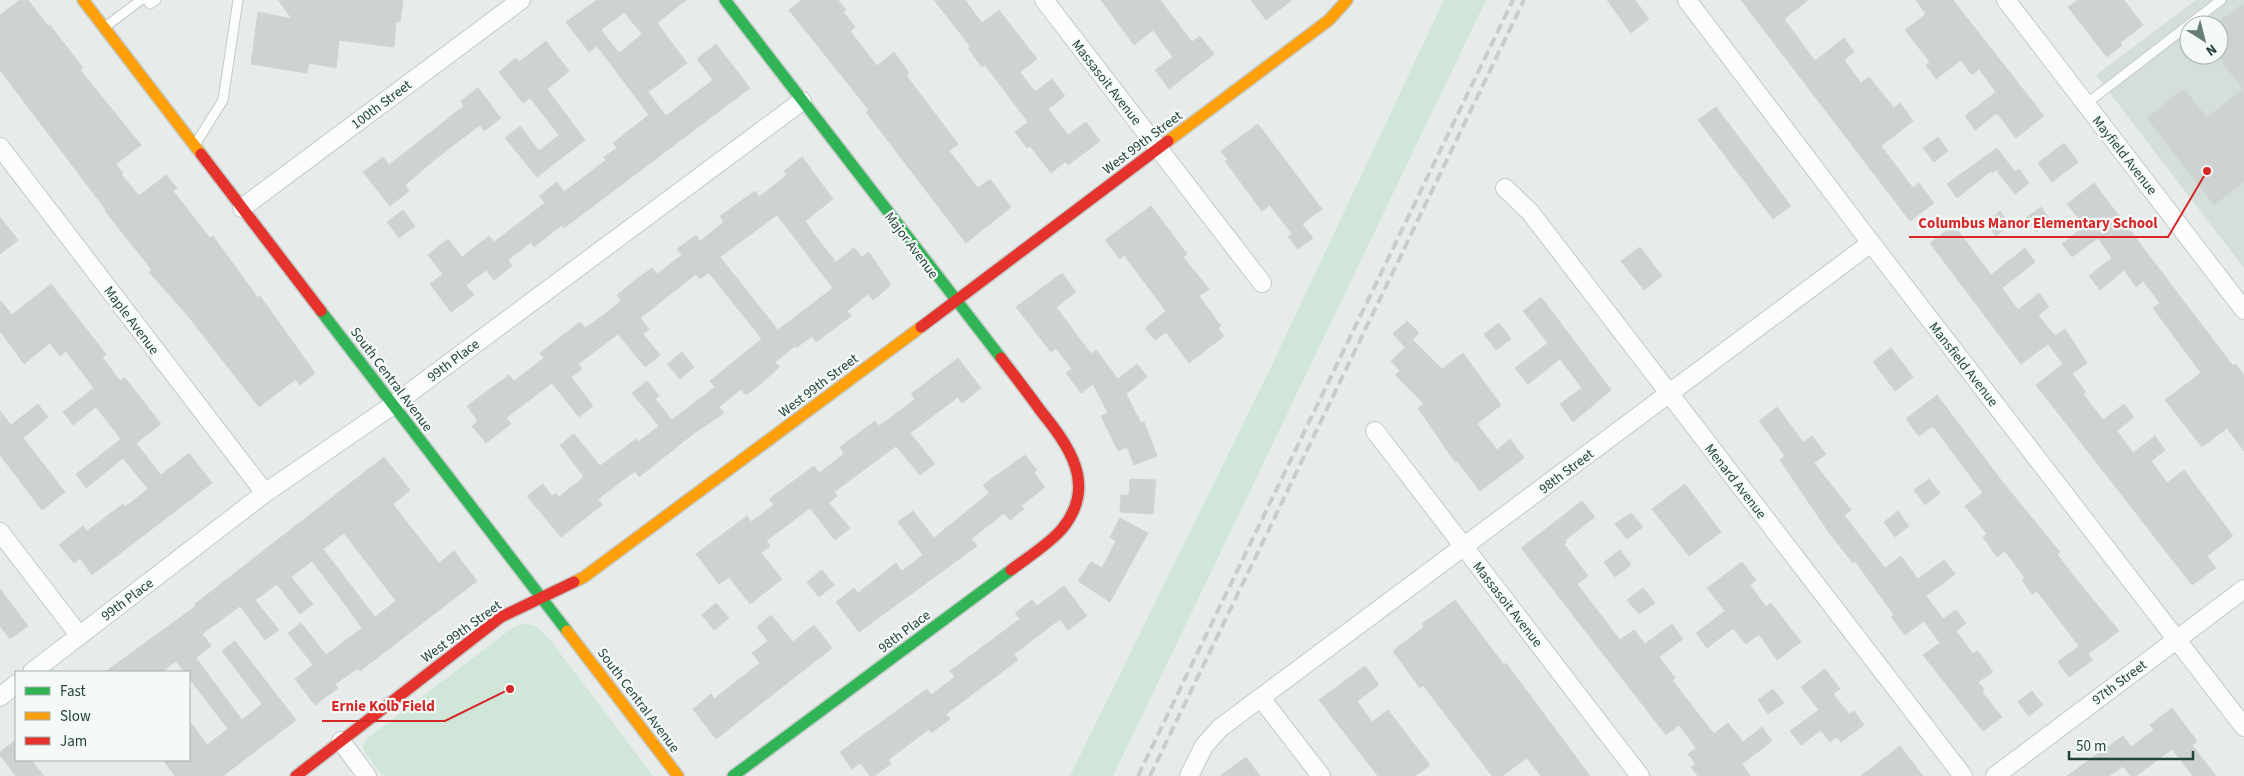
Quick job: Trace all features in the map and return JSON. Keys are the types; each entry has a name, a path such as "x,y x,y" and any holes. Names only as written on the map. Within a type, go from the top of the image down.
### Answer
{"street":[{"name":"South Central Avenue","path":"83,0 678,776"},
{"name":"100th Street","path":"242,208 521,0"},
{"name":"Major Avenue","path":"725,0 1066,444 1074,459 1078,476 1078,498"},
{"name":"Massasoit Avenue","path":"1044,0 1262,283"},
{"name":"West 99th Street","path":"296,776 501,617 584,577 1330,20 1347,0"},
{"name":"Mansfield Avenue","path":"1687,0 1870,244 2244,727"},
{"name":"Mayfield Avenue","path":"2006,0 2244,310"},
{"name":"99th Place","path":"33,671 265,493 393,405 802,101"},
{"name":"Maple Avenue","path":"0,148 265,493"},
{"name":"Menard Avenue","path":"1505,188 1530,212 1963,776"},
{"name":"98th Street","path":"1189,776 1204,746 1220,728 1870,244"},
{"name":"Massasoit Avenue","path":"1375,431 1640,776"},
{"name":"98th Place","path":"733,776 1051,540 1065,527 1074,513 1078,498"},
{"path":"0,532 79,635"},
{"name":"97th Street","path":"1995,776 2244,589"},
{"path":"0,697 15,685"},
{"path":"1261,698 1321,776"},
{"path":"341,741 367,776"}],"lane":[{"path":"104,28 141,0"},
{"path":"147,0 150,4 156,0"},
{"path":"194,146 223,100 238,0"},
{"path":"2086,104 2221,0"}],"shaded area":[{"path":"2196,0 2244,0 2244,268 2096,75"}],"green space":[{"path":"1444,0 1486,0 1113,776 1070,776 1272,365"},
{"path":"523,623 536,626 550,640 653,776 383,776 364,751 363,744 369,737 511,629"}],"building":[{"path":"20,0 28,0 48,26 50,25 83,68 80,70 141,145 116,164 123,173 121,174 139,196 166,175 177,188 173,191 210,238 213,236 258,298 260,296 315,373 300,385 296,379 259,407 188,316 149,272 152,270 105,211 0,70 0,15"},
{"path":"278,0 403,0 400,22 396,21 394,47 339,40 336,68 309,63 307,73 251,64 258,12 292,19"},
{"path":"597,0 686,0 657,23 687,63 648,92 666,116 713,80 697,59 716,44 750,88 564,228 562,225 534,247 531,242 508,260 512,266 494,280 486,270 466,285 474,295 451,312 430,284 443,274 428,255 448,239 462,257 489,236 494,242 545,203 539,196 557,182 564,192 606,160 604,157 617,148 613,143 649,115 597,46 589,52 566,22","holes":["624,12 642,34 619,53 601,30"]},
{"path":"802,0 838,0 846,10 843,12 855,27 850,31 877,66 894,52 909,73 906,75 958,144 949,151 978,188 990,179 1011,207 966,243 866,112 869,110 789,10"},
{"path":"934,0 965,0 982,23 999,10 1037,59 1020,72 1035,92 1052,79 1065,96 1048,109 1068,135 1086,122 1100,141 1068,165 1066,161 1051,173 1030,146 1027,148 1015,132 1028,122 985,65 982,67 968,48 970,46"},
{"path":"1101,0 1160,0 1192,42 1200,36 1214,54 1169,89 1155,70 1173,57 1153,30 1134,45"},
{"path":"1251,0 1292,0 1266,20"},
{"path":"1607,0 1635,0 1649,19 1631,33"},
{"path":"1741,0 1808,0 1784,19 1815,61 1844,38 1854,52 1844,60 1861,83 1869,77 1894,108 1900,103 1913,121 1881,146 1913,188 1919,183 1934,203 1910,221"},
{"path":"1916,0 1953,0 2044,116 2016,138 1997,113 1975,130 1965,116 1996,92 1979,69 1972,75 1961,60 1936,79 1926,65 1930,62 1905,30 1926,14"},
{"path":"2078,0 2124,0 2143,25 2120,43 2122,45 2107,57 2068,7"},
{"path":"2244,3 2244,182 2214,205 2147,118 2184,89 2207,118 2243,89 2224,65 2229,65 2228,15"},
{"path":"546,41 569,71 547,89 585,140 537,177 505,138 520,126 539,151 559,135 530,98 523,103 499,72 516,58 519,62"},
{"path":"478,88 501,118 484,131 480,125 438,157 405,185 409,191 390,206 363,172 383,157 389,165 464,106 461,101"},
{"path":"1716,107 1791,206 1773,219 1698,120"},
{"path":"1258,124 1322,209 1302,224 1313,238 1298,249 1288,237 1292,234 1270,205 1262,211 1225,161 1228,160 1221,151"},
{"path":"1938,137 1948,151 1934,162 1923,148"},
{"path":"2064,143 2078,162 2052,182 2038,163"},
{"path":"1997,148 2015,172 2019,169 2029,183 2015,194 1996,170 1992,173 1991,171 1957,198 1947,184"},
{"path":"802,157 833,199 805,221 836,262 854,248 862,257 869,252 891,285 873,300 868,294 847,311 851,316 816,342 812,336 796,348 795,346 775,362 779,367 762,383 746,395 741,389 719,407 724,413 693,434 639,477 635,471 598,499 602,505 561,537 527,496 543,484 552,496 556,493 559,497 584,477 560,445 574,434 600,466 636,439 638,442 659,426 632,393 647,381 659,396 655,399 672,420 715,387 710,381 762,339 709,273 700,279 696,274 640,318 649,329 643,334 660,355 645,367 618,334 578,364 582,369 571,377 593,406 579,417 552,383 506,418 511,424 486,443 472,426 478,421 467,406 509,375 514,381 544,358 540,353 580,322 585,328 601,317 621,301 617,295 634,281 652,268 657,274 682,255 677,249 696,235 700,241 724,222 720,216 755,191 759,197 787,175 784,171","holes":["777,215 833,288 778,330 720,257"]},
{"path":"2094,183 2233,366 2236,364 2244,375 2244,451 2227,428 2202,447 2165,400 2201,373 2153,308 2160,303 2143,281 2136,287 2124,270 2100,290 2089,276 2112,258 2098,238 2072,257 2062,244 2085,226 2067,204"},
{"path":"1151,206 1187,254 1183,257 1209,289 1199,296 1221,326 1218,328 1224,336 1189,363 1166,332 1155,340 1145,328 1166,311 1124,255 1120,259 1105,240"},
{"path":"2041,207 2051,221 2036,232 2026,218"},
{"path":"403,210 415,226 399,238 387,222"},
{"path":"2000,211 2010,225 1996,236 1985,223"},
{"path":"0,217 18,240 0,254"},
{"path":"1954,225 1991,275 2025,248 2035,262 2002,288 2018,310 2039,293 2049,307 2038,315 2055,336 2065,329 2087,363 2072,374 2086,392 2083,394 2103,420 2124,404 2134,417 2117,431 2133,453 2155,436 2165,450 2151,461 2167,483 2184,470 2233,536 2207,556 2216,568 2192,585 2036,385 2063,364 2048,344 2021,364 1930,243"},
{"path":"1640,247 1662,276 1644,290 1621,261"},
{"path":"1062,273 1076,292 1056,307 1091,354 1096,350 1118,379 1137,364 1147,377 1126,394 1141,423 1144,422 1157,456 1134,465 1127,447 1118,451 1101,416 1108,413 1093,384 1081,393 1066,373 1072,369 1056,348 1051,352 1016,307"},
{"path":"51,284 106,354 102,357 120,381 125,378 161,424 136,443 161,475 189,453 212,483 92,575 80,558 74,563 59,545 83,526 87,531 123,504 125,507 148,489 123,458 86,488 76,474 121,439 96,407 73,425 63,412 94,388 66,351 60,356 50,343 24,364 0,331 0,300 12,315"},
{"path":"1541,297 1611,390 1573,422 1560,404 1582,388 1560,359 1528,384 1515,368 1548,343 1523,311"},
{"path":"1407,321 1419,333 1405,347 1393,334"},
{"path":"1499,323 1511,339 1496,350 1484,334"},
{"path":"1413,340 1442,369 1463,353 1501,405 1477,424 1497,450 1510,439 1524,458 1480,491 1457,461 1455,462 1418,408 1424,404 1395,375 1400,371 1391,361"},
{"path":"1891,348 1913,377 1895,391 1873,362"},
{"path":"682,352 694,367 680,379 667,364"},
{"path":"958,358 981,388 962,403 958,397 910,433 935,464 920,475 896,446 834,492 837,496 829,503 850,528 835,540 810,508 766,541 770,546 761,553 782,579 750,604 729,577 719,584 696,554 747,516 751,522 774,505 769,499 814,466 819,473 844,454 840,447 875,421 879,426 893,416 915,399 911,394"},
{"path":"1937,395 2001,480 2060,552 2057,554 2075,578 2119,631 2088,654 2093,660 2069,677 2058,662 2079,646 2037,591 2032,594 2022,580 2025,578 2005,551 1997,557 1983,537 1987,534 1965,506 1983,493 1933,426 1919,436 1906,419"},
{"path":"38,404 48,417 23,438 65,492 42,510 0,455 0,411 11,425"},
{"path":"1777,407 1803,442 1812,436 1826,454 1814,463 1851,510 1844,515 1885,568 1901,556 1918,579 1944,560 1955,574 1926,596 1943,619 1956,610 1966,623 1956,631 1973,654 1978,651 1993,672 1978,682 1984,690 1982,692 2002,717 1983,731 1923,655 1940,643 1924,621 1905,635 1891,617 1894,615 1855,561 1853,563 1830,534 1780,460 1785,456 1759,421"},
{"path":"1025,455 1037,470 1034,473 1045,487 1021,506 1024,509 1010,520 1004,513 971,539 977,546 859,632 836,602 854,588 858,593 896,563 902,571 923,555 898,522 913,511 934,538 989,493 983,485"},
{"path":"384,457 410,490 393,504 439,563 454,551 477,581 360,671 358,668 335,684 338,688 315,705 295,679 313,665 288,633 301,623 326,655 362,628 312,561 291,577 313,604 300,614 277,584 255,600 279,630 265,640 240,606 202,634 211,646 196,658 242,720 262,704 222,651 235,641 296,720 223,776 175,776 164,761 190,761 190,721 207,745 228,729 190,679 190,671 183,671 176,661 163,671 106,671 196,606 195,604","holes":["344,533 396,601 375,617 323,549"]},
{"path":"1130,479 1156,480 1153,514 1120,512 1121,495 1129,495"},
{"path":"1929,479 1940,493 1925,505 1914,490"},
{"path":"1685,484 1721,532 1689,556 1652,509"},
{"path":"1582,501 1595,517 1565,540 1567,542 1564,544 1588,576 1577,584 1620,640 1634,630 1645,644 1672,624 1683,639 1659,657 1675,678 1672,680 1714,734 1728,723 1743,742 1762,727 1772,741 1742,764 1750,776 1698,776 1691,767 1696,764 1688,754 1696,748 1679,725 1666,735 1521,548"},
{"path":"1898,511 1909,526 1895,537 1884,522"},
{"path":"1631,513 1643,527 1627,539 1615,524"},
{"path":"1120,518 1148,533 1110,602 1078,581 1091,562 1102,568 1116,541 1110,537"},
{"path":"1620,550 1631,565 1615,577 1604,562"},
{"path":"1742,562 1756,580 1750,585 1766,607 1771,603 1801,642 1777,660 1759,634 1746,644 1733,628 1707,648 1696,633 1725,611 1707,588"},
{"path":"822,570 834,585 819,597 807,582"},
{"path":"1064,586 1087,616 1068,630 1060,619 1014,654 1018,660 946,714 950,719 931,733 929,729 888,760 891,764 874,776 870,776 860,763 852,769 840,752 927,689 931,695 955,677 950,671 1020,619 1015,613 1032,600 1037,606"},
{"path":"1643,588 1655,603 1639,614 1627,600"},
{"path":"0,589 28,626 10,639 0,626"},
{"path":"1455,600 1504,665 1506,663 1590,776 1541,776 1527,758 1502,776 1492,776 1423,685 1420,688 1393,651 1424,627 1422,624"},
{"path":"716,603 729,618 714,630 702,615"},
{"path":"771,615 793,642 814,625 832,648 716,739 693,709 711,694 714,699 760,663 752,653 768,641 757,627"},
{"path":"1365,666 1379,685 1357,701 1372,722 1388,710 1430,765 1415,776 1378,776 1319,700"},
{"path":"1825,669 1840,689 1833,694 1849,714 1854,711 1864,725 1841,742 1837,737 1830,742 1821,730 1801,745 1790,731 1819,710 1801,687"},
{"path":"1773,689 1784,703 1768,714 1758,700"},
{"path":"2032,691 2043,705 2029,716 2018,702"},
{"path":"2172,708 2197,741 2192,745 2216,776 2193,776 2172,749 2136,776 2131,776 2123,766 2109,776 2067,776 2123,736 2131,747 2154,730 2150,725"},
{"path":"15,741 15,761 32,761 44,776 16,776 0,755 0,752"},
{"path":"1900,746 1923,776 1861,776"},
{"path":"1246,757 1260,776 1220,776"}],"railway":[{"path":"1138,776 1513,0"},
{"path":"1150,776 1524,0"}],"traffic: fast":[{"path":"725,0 1001,358"},
{"path":"321,311 567,631"},
{"path":"733,776 1011,570"}],"traffic: slow":[{"path":"83,0 201,154"},
{"path":"1168,141 1329,20 1347,0"},
{"path":"574,582 584,577 921,327"},
{"path":"567,631 678,776"}],"traffic: jam":[{"path":"921,327 1168,141"},
{"path":"201,154 321,311"},
{"path":"1001,358 1061,438 1075,466 1079,482 1078,497 1073,513 1062,529 1044,546 1011,570"},
{"path":"296,776 501,617 574,582"}],"place":[{"name":"Columbus Manor Elementary School","path":"2207,171"},
{"name":"Ernie Kolb Field","path":"510,689"}]}
